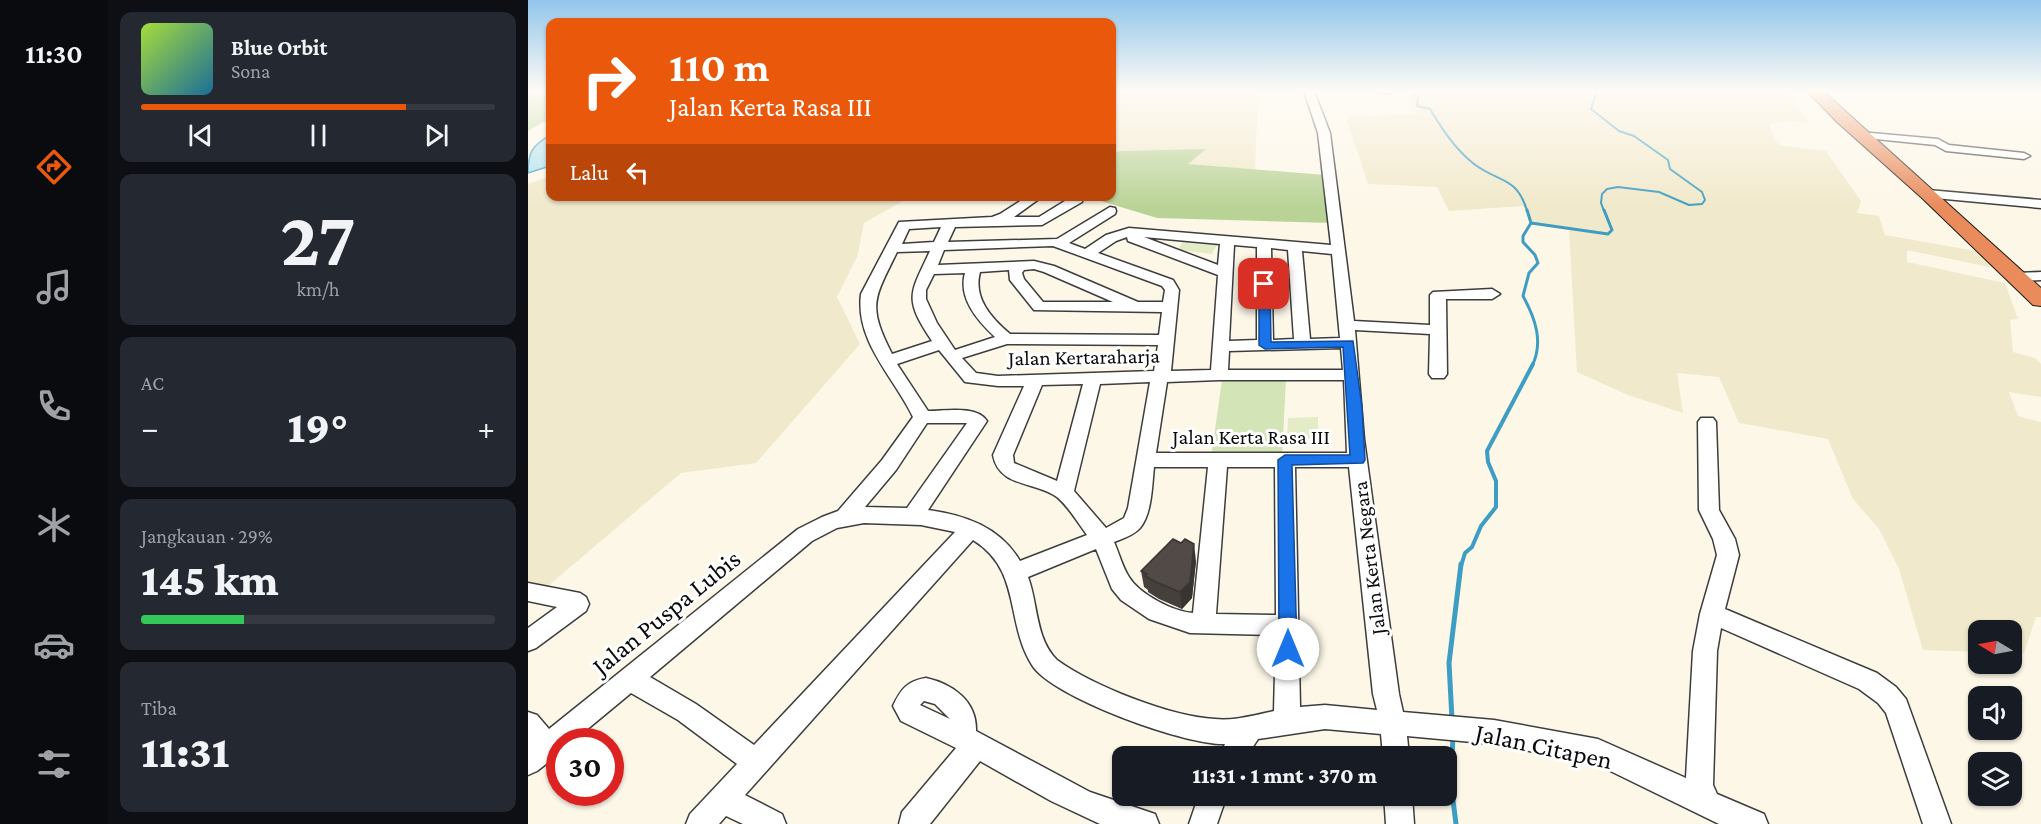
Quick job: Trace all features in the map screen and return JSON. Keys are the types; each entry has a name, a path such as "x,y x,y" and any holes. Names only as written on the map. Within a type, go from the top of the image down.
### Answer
{"highway":[{"path":"1854,129 1928,194 2041,300"}],"street":[{"name":"Jalan Kerta Negara","path":"1323,129 1352,375 1358,460 1394,746"},
{"path":"1860,135 1938,142 1946,148 2024,156"},
{"path":"1928,194 2041,204"},
{"path":"993,221 1010,214 1029,201"},
{"path":"922,417 888,361 875,333 867,300 906,225 1042,221 1075,201"},
{"path":"1059,243 1110,211"},
{"name":"Jalan Kertaraharja","path":"950,223 918,297 947,349 975,379 1352,375"},
{"path":"1088,253 1120,234 1140,233 1338,250"},
{"path":"1120,234 1224,272"},
{"path":"1219,375 1227,240"},
{"path":"846,516 913,516 954,522 971,528 993,541 1016,572 1122,530 1135,519 1146,460 1167,340 1172,290 1168,283 1059,243 893,248"},
{"path":"1264,243 1265,345"},
{"path":"1295,246 1302,345"},
{"path":"1020,265 1015,273 1017,280 1035,304 1040,307 1170,307"},
{"path":"928,270 1034,265 1049,269 1136,307"},
{"path":"974,267 969,284 970,294 1006,339"},
{"path":"2017,277 2041,276"},
{"path":"1438,374 1438,295 1492,294"},
{"path":"1346,325 1439,330"},
{"path":"888,361 1006,339 1167,340"},
{"path":"1221,346 1348,343"},
{"path":"1064,492 1093,379"},
{"path":"1032,380 1033,385 1003,455 1003,462 1010,470 1064,492 1102,538 1117,577 1130,593 1148,607 1171,618 1204,624 1288,625"},
{"path":"846,516 889,465 922,417"},
{"path":"913,516 978,421 969,417 922,417"},
{"path":"1707,422 1710,510 1724,539 1728,555 1712,614 1705,651 1698,786 1711,812"},
{"name":"Jalan Kerta Rasa III","path":"1146,460 1358,460"},
{"path":"1204,624 1218,460"},
{"path":"1285,460 1287,720"},
{"name":"Jalan Puspa Lubis","path":"537,754 805,535 826,522 846,516"},
{"path":"700,824 971,528"},
{"name":"Jalan Citapen","path":"1016,572 1035,650 1052,670 1142,712 1194,730 1218,732 1250,729 1287,720 1325,717 1452,728 1598,752 1672,785 1711,812 1754,824"},
{"path":"528,592 572,600 578,604 528,641"},
{"path":"1712,614 1868,681 1887,695 1897,707 1905,725 1937,824"},
{"path":"630,679 687,712 757,763"},
{"path":"528,724 537,754"},
{"path":"1239,746 1250,729"},
{"path":"913,823 970,741 1077,801 1102,819 1145,824"},
{"path":"723,799 772,824"},
{"path":"1203,824 1210,806"},
{"path":"1399,806 1400,824"}],"shaded area":[{"path":"1116,129 1257,129 1255,170 1187,164 1205,150 1116,152"},
{"path":"1350,129 1771,129 1778,145 1826,151 1861,201 1857,213 1879,216 1885,235 1976,251 1994,268 1907,250 1907,262 2005,283 2018,319 2010,320 2013,352 2035,358 2041,364 2041,397 2009,392 2018,416 2041,422 2041,617 2036,617 2024,653 2022,653 2022,620 1968,620 1968,652 1923,650 1899,569 1879,529 1853,499 1828,439 1739,423 1719,377 1677,373 1683,413 1628,395 1577,372 1569,230 1531,223 1524,206 1449,211 1437,187 1368,184"},
{"path":"546,177 546,201 903,201 864,223 857,257 837,297 860,344 756,463 681,473 528,603 528,184"}],"green space":[{"path":"1206,149 1188,164 1325,175 1332,223 1157,218 1101,201 1116,201 1116,152"},
{"path":"1184,240 1218,243 1212,254 1178,250"},
{"path":"1286,379 1282,457 1211,458 1222,380"},
{"path":"1318,417 1318,439 1287,436 1288,418"}],"water":[{"path":"546,138 546,167 528,173 530,155"}],"building":[{"path":"1173,539 1181,543 1185,539 1194,544 1190,582 1180,592 1156,582 1141,571"}],"waterway":[{"path":"1443,129 1474,164 1512,186 1523,200 1527,211"},
{"path":"1604,211 1601,203 1602,194 1607,189 1618,187 1659,192 1689,205 1702,204 1705,200 1702,192 1670,169 1668,160 1634,136 1617,129"},
{"path":"1527,210 1531,223"},
{"path":"1531,223 1608,234 1612,230 1604,210"},
{"path":"1531,223 1523,236 1523,242 1535,255 1538,263 1529,273 1523,296 1534,321 1538,339 1536,357 1532,365"},
{"path":"1461,566 1465,553 1472,547 1481,526 1496,507 1496,481 1488,462 1487,451 1532,365"},
{"path":"1452,719 1449,663 1461,564"},
{"path":"1453,735 1451,784 1456,824"}],"route":[{"path":"1264,284 1265,345 1348,343 1355,407 1355,439 1358,460 1285,460 1288,649"}]}
